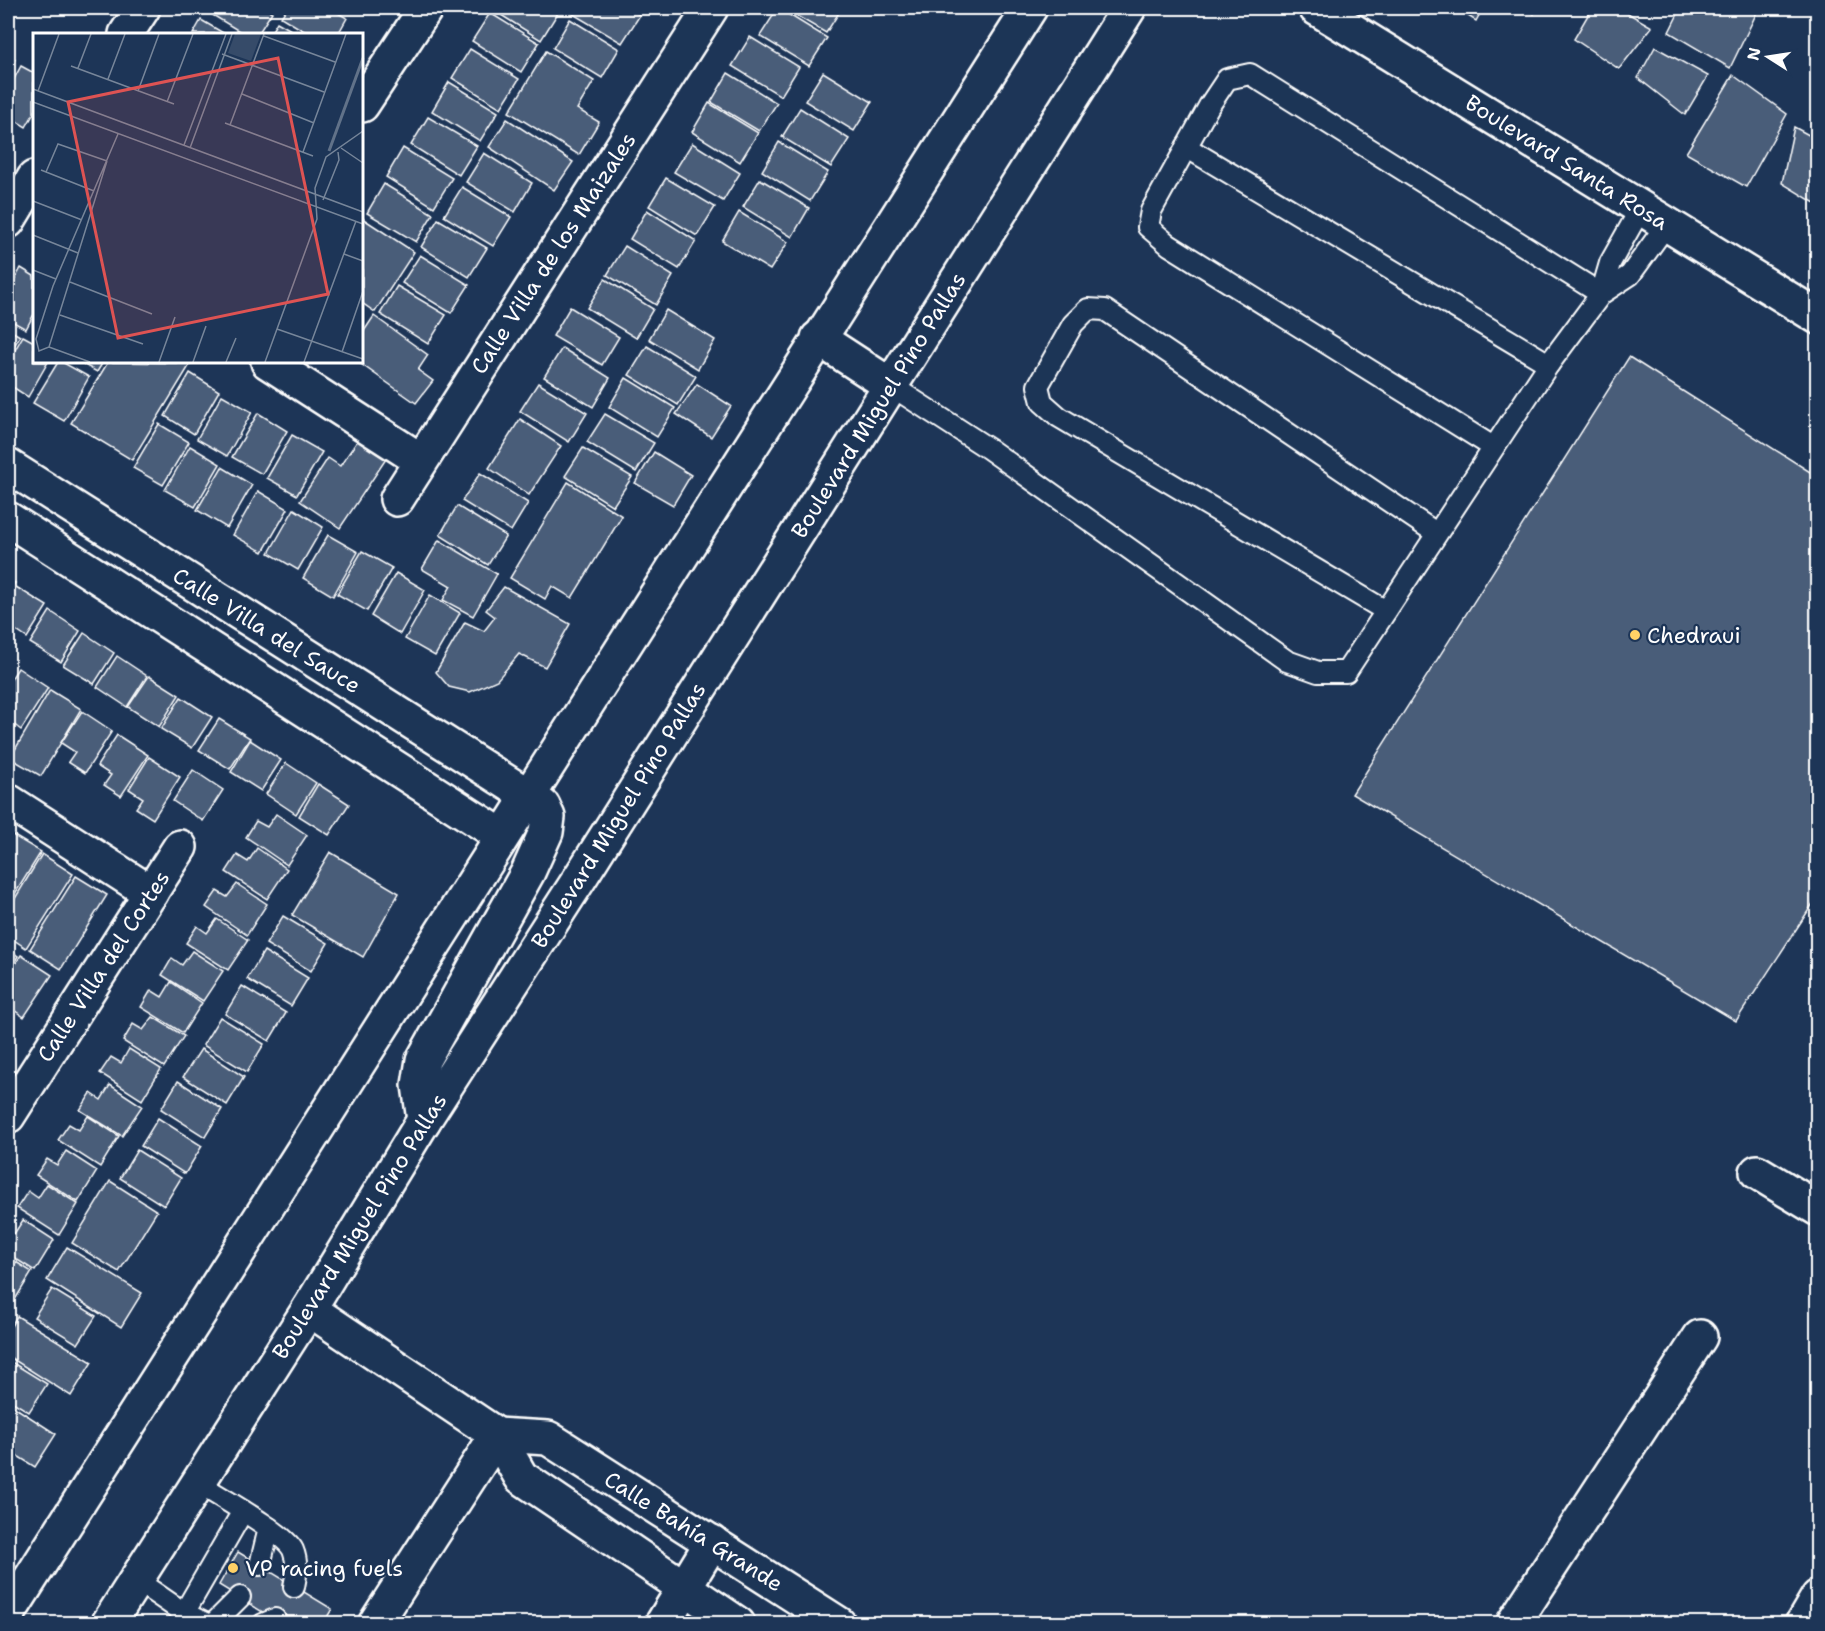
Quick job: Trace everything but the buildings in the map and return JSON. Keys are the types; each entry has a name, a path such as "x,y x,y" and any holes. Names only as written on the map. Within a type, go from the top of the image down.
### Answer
{"street":[{"path":"127,33 143,8"},
{"path":"363,103 426,8"},
{"name":"Calle Villa de los Maizales","path":"397,499 711,8"},
{"path":"8,1614 527,795 1030,8"},
{"name":"Boulevard Miguel Pino Pallas","path":"108,1623 309,1309 424,1120 1129,8"},
{"name":"Boulevard Santa Rosa","path":"1316,8 1818,317"},
{"path":"818,338 890,385"},
{"path":"270,363 420,460"},
{"name":"Calle Villa del Sauce","path":"8,465 543,806 549,817 546,832 528,872 423,1060 419,1085 424,1120"},
{"name":"Calle Villa del Sauce","path":"8,519 502,836"},
{"path":"8,801 151,893"},
{"name":"Calle Villa del Cortes","path":"12,1097 180,847"},
{"path":"1756,1172 1818,1209"},
{"path":"309,1309 497,1435 521,1477 738,1623"},
{"path":"1514,1623 1700,1337"},
{"path":"375,1623 497,1435"},
{"name":"Calle Bahía Grande","path":"497,1435 548,1438 839,1623"},
{"path":"663,1623 712,1542"},
{"path":"1802,1623 1818,1597"}],"lane":[{"path":"1492,447 1169,246 1148,227 1151,211 1209,106 1227,79 1250,74 1601,294"},
{"path":"1186,147 1549,364"},
{"path":"890,385 989,449 1287,661 1318,672 1346,672 1492,447 1549,364 1601,294 1630,275 1654,216"},
{"path":"1601,294 1610,263 1654,216"},
{"path":"1386,611 1059,417 1042,402 1038,386 1073,324 1088,309 1105,310 1436,533"},
{"path":"198,1484 269,1528 292,1548 297,1570 294,1587"},
{"path":"184,1613 243,1511"},
{"path":"261,1565 269,1528"},
{"path":"136,1580 184,1613 207,1623"},
{"path":"213,1623 240,1597"}],"place":[{"name":"Chedraui","path":"1635,635"},
{"name":"VP racing fuels","path":"233,1568"}]}
